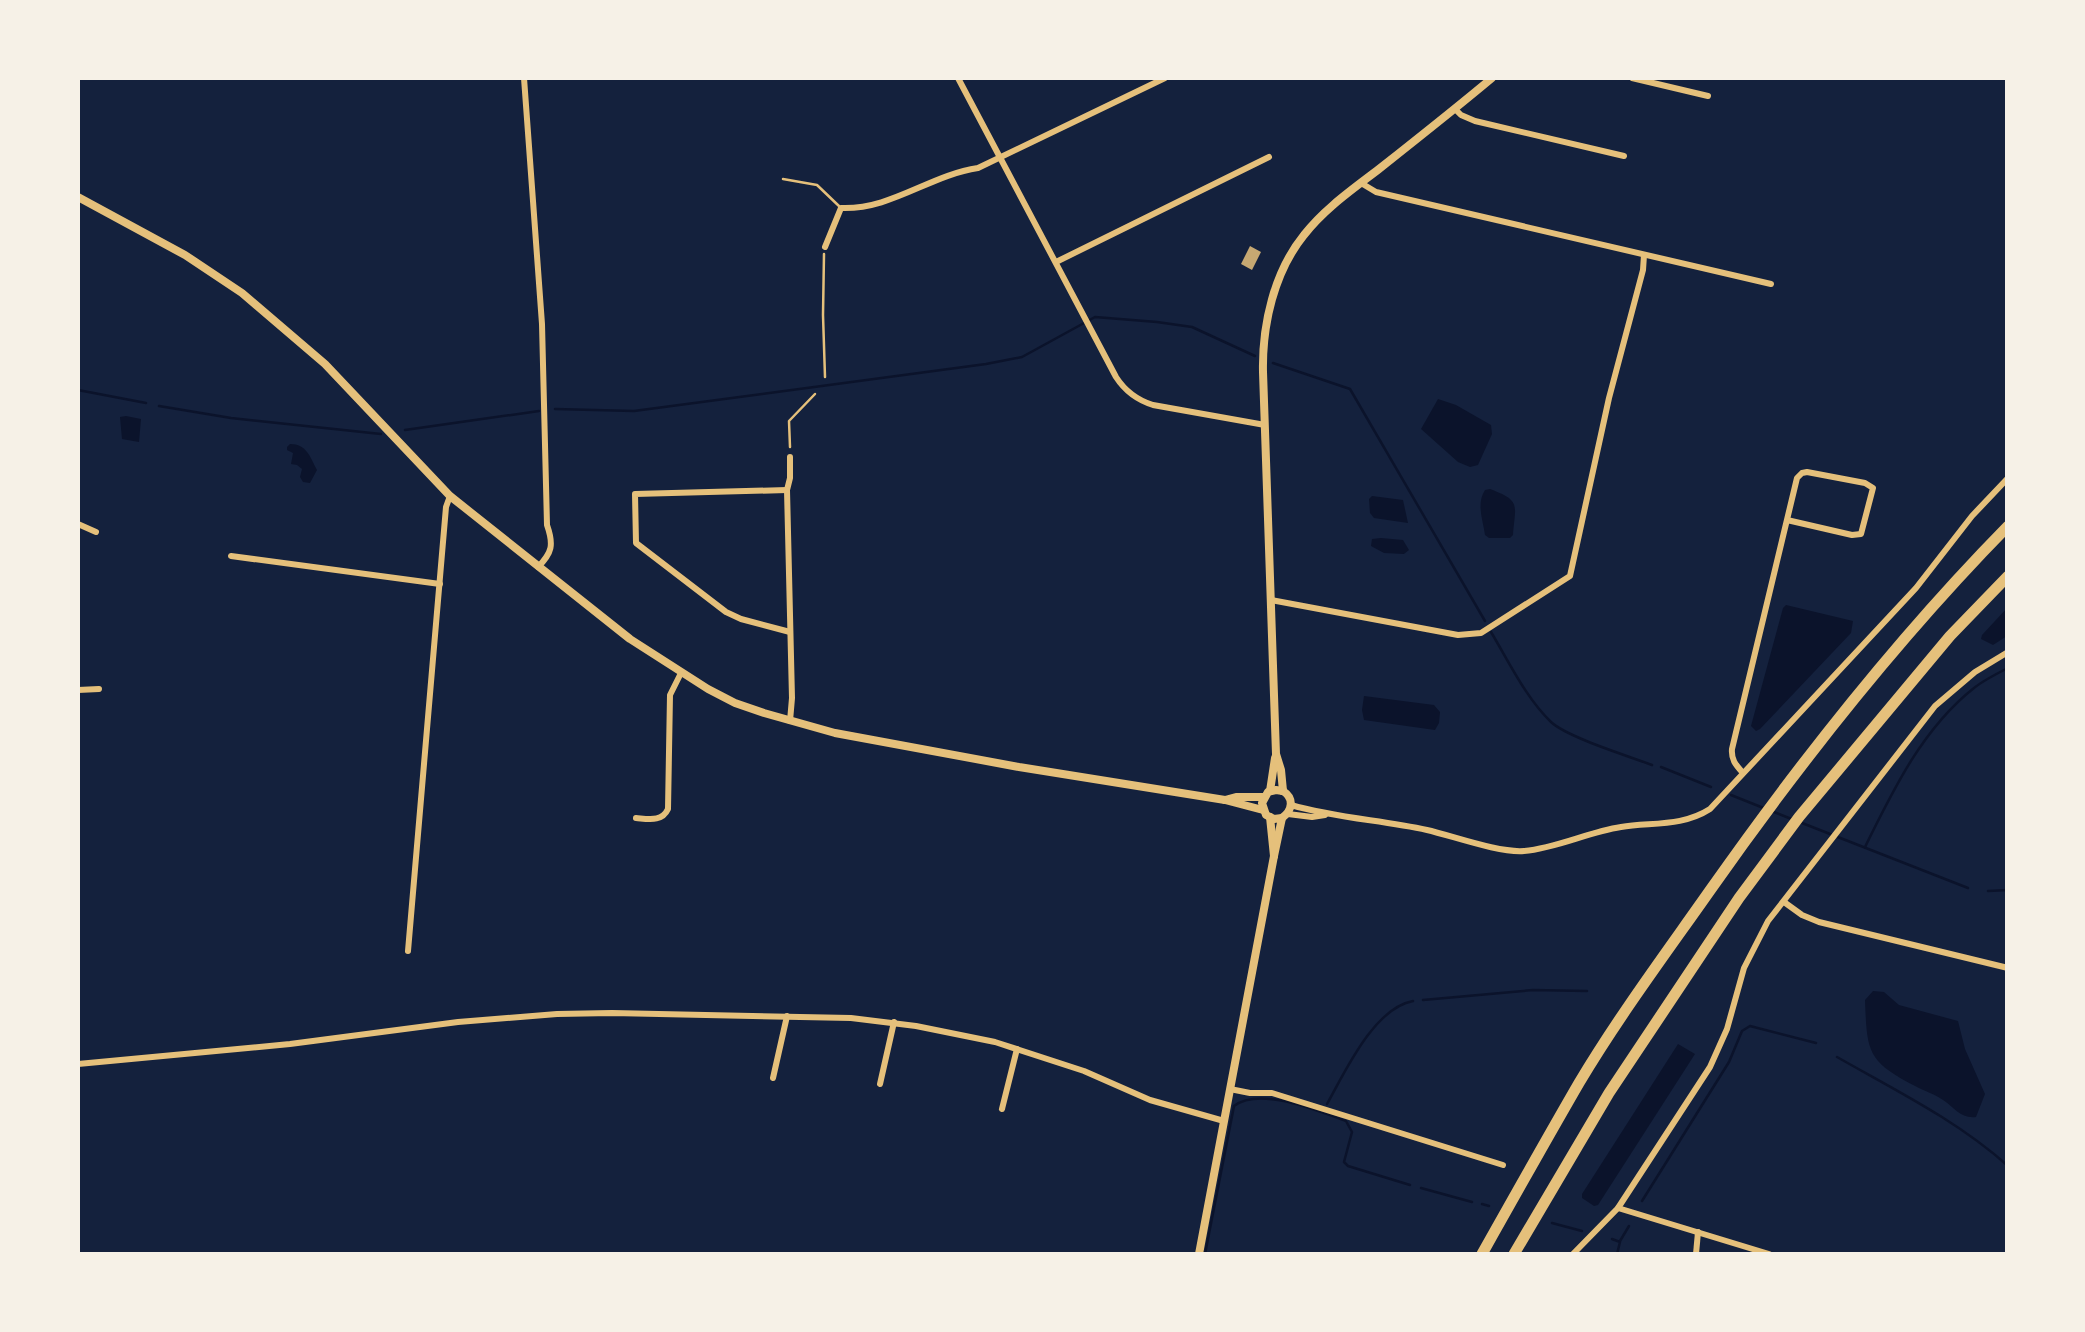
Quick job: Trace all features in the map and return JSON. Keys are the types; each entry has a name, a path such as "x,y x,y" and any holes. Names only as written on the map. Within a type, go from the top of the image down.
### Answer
{"highway":[{"path":"1482,1254 1627,1008 1762,816 1889,656 2008,526"},
{"path":"1514,1254 1609,1093 1728,913 1799,816 1950,636 2008,576"}],"street":[{"path":"524,78 542,324 547,526 552,541 551,553 538,568"},
{"path":"958,78 1125,388 1153,404 1265,425"},
{"path":"825,248 841,208 876,205 978,168 1165,78"},
{"path":"1263,810 1276,754 1262,357 1278,283 1302,237 1322,216 1492,78"},
{"path":"1632,78 1708,96"},
{"path":"1455,108 1475,121 1624,156"},
{"path":"1056,262 1268,157"},
{"path":"1361,183 1376,192 1771,284"},
{"path":"78,197 195,261 272,317 357,395 450,496 630,640 681,673 735,702 834,733 1225,800 1263,810 1270,818 1274,856"},
{"path":"1271,600 1458,635 1481,633 1570,576 1644,255"},
{"path":"790,457 790,721"},
{"path":"1743,773 1734,763 1732,748 1797,478 1802,472 1865,483 1872,488 1861,534 1787,520"},
{"path":"1270,818 1287,812 1312,817 1326,814 1525,851 1623,826 1687,820 1710,809 1916,588 1972,516 2008,478"},
{"path":"787,490 635,494 636,544 726,612 741,620 790,632"},
{"path":"408,951 450,496"},
{"path":"78,524 96,532"},
{"path":"232,556 440,584"},
{"path":"1573,1254 1618,1208 1717,1055 1744,968 1768,921 1935,706 1966,678 2008,652"},
{"path":"636,818 660,818 668,809 670,694 681,673"},
{"path":"78,690 99,690"},
{"path":"1199,1254 1274,856 1287,812 1289,796 1283,791 1276,754"},
{"path":"1225,800 1283,791"},
{"path":"1784,902 1819,922 2008,968"},
{"path":"78,1064 540,1015 851,1018 973,1036 1084,1071 1150,1100 1224,1121"},
{"path":"773,1078 786,1016"},
{"path":"880,1084 894,1022"},
{"path":"1002,1108 1017,1049"},
{"path":"1230,1089 1272,1093 1503,1164"},
{"path":"1618,1208 1768,1254"},
{"path":"1696,1254 1698,1232"}],"lane":[{"path":"783,179 817,186 841,208"}],"path":[{"path":"825,248 825,376"},
{"path":"790,457 789,421 815,394"}],"water":[{"path":"1438,399 1491,425 1492,434 1478,465 1470,467 1458,462 1421,429"},
{"path":"120,417 141,419 139,442 122,439"},
{"path":"290,444 304,449 312,460 317,470 310,483 300,477 302,469 291,464 293,453 287,450"},
{"path":"1490,489 1514,505 1510,538 1485,535 1481,501 1485,490"},
{"path":"1372,496 1403,500 1408,523 1374,518 1370,513"},
{"path":"1372,539 1403,540 1409,550 1404,554 1384,553 1371,546"},
{"path":"1786,605 1853,621 1851,633 1756,731 1751,726"},
{"path":"2007,608 2007,636 1993,645 1981,639 1982,635"},
{"path":"1364,696 1434,705 1440,712 1439,723 1435,730 1364,720"},
{"path":"1873,991 1884,992 1899,1005 1958,1021 1965,1049 1985,1094 1976,1117 1962,1115 1879,1062 1869,1043 1866,1018 1865,1000"},
{"path":"1678,1044 1695,1054 1594,1206 1582,1194"}],"building":[{"path":"1250,246 1261,252 1252,270 1241,264"}],"waterway":[{"path":"555,409 634,411 986,364 1022,357 1095,317 1192,327 1255,356"},
{"path":"1273,363 1350,389 1485,621"},
{"path":"78,390 146,403"},
{"path":"159,406 381,434"},
{"path":"405,430 539,411"},
{"path":"1491,632 1526,691 1551,722 1584,740 1652,765"},
{"path":"1865,847 1898,782 1939,722 1974,688 2008,668"},
{"path":"1661,767 1711,787"},
{"path":"1731,795 1766,809"},
{"path":"1774,812 1794,820"},
{"path":"1802,823 1968,888"},
{"path":"1988,891 2008,890"},
{"path":"1423,1000 1533,990 1587,991"},
{"path":"1327,1104 1373,1028 1399,1006 1413,1001"},
{"path":"1642,1201 1729,1062 1742,1031 1750,1026 1816,1043"},
{"path":"1837,1057 1947,1120 2008,1166"},
{"path":"1205,1254 1234,1106 1245,1100 1289,1102 1346,1121 1352,1132 1344,1162 1410,1185"},
{"path":"1421,1188 1472,1202"},
{"path":"1482,1204 1489,1206"},
{"path":"1552,1223 1582,1231"},
{"path":"1620,1241 1629,1226"},
{"path":"1612,1239 1620,1242 1617,1254"}]}
